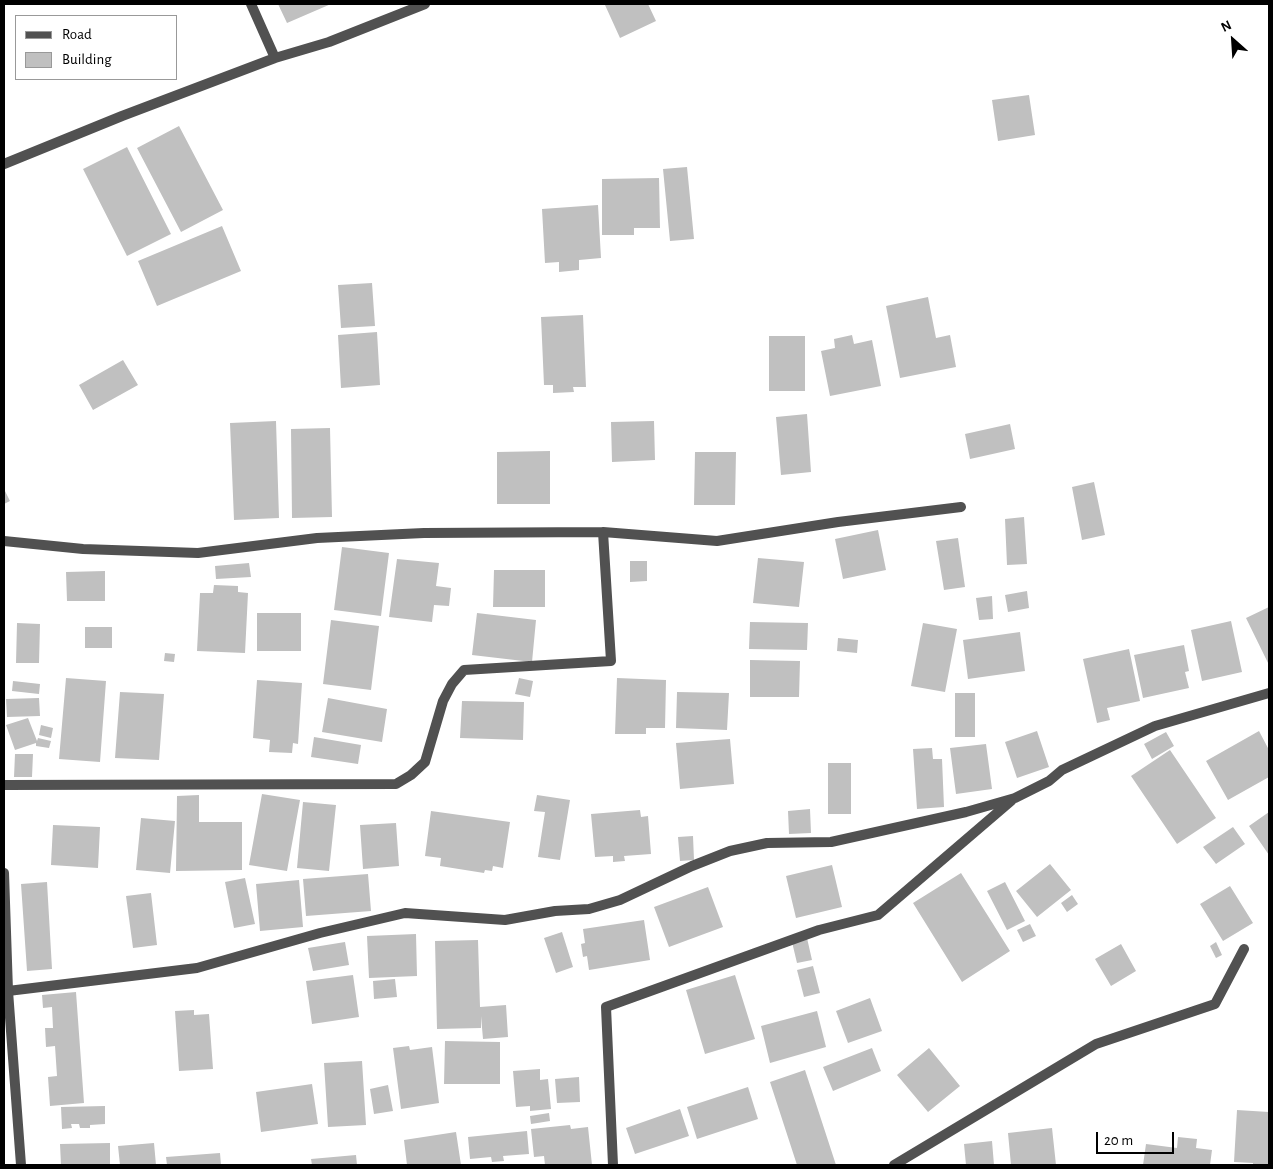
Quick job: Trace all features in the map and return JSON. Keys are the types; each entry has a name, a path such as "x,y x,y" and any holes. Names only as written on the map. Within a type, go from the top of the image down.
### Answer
{"street":[{"path":"251,4 275,58"},
{"path":"4,164 122,116 275,58 329,42 425,4"},
{"path":"4,542 83,549 198,553 317,538 424,533 602,532 718,541 838,522 961,506"},
{"path":"4,785 396,784 411,775 425,762 443,701 452,684 464,670 611,661 602,532"},
{"path":"8,991 197,968 320,933 405,913 505,920 554,911 589,909 620,900 692,866 730,851 767,843 831,842 966,812 1015,798 1049,781 1062,770 1155,726 1269,693"},
{"path":"613,1165 606,1007 818,930 878,915 1015,798"},
{"path":"4,873 8,991 21,1165"},
{"path":"894,1165 1096,1044 1215,1004 1244,949"}],"building":[{"path":"278,4 331,4 287,23"},
{"path":"648,4 656,21 620,38 605,5"},
{"path":"1029,95 1035,135 998,141 992,100"},
{"path":"179,126 223,210 181,232 137,148"},
{"path":"127,147 171,234 127,256 83,169"},
{"path":"687,167 694,239 670,241 663,169"},
{"path":"659,178 660,228 634,228 634,235 602,235 602,179"},
{"path":"598,205 601,258 579,260 579,270 559,272 559,262 545,263 542,209"},
{"path":"222,226 241,271 157,306 138,261"},
{"path":"372,283 375,326 341,328 338,285"},
{"path":"928,297 936,338 950,335 956,367 900,378 886,306"},
{"path":"583,315 586,387 573,387 574,392 553,393 553,385 544,385 541,317"},
{"path":"377,332 380,385 341,388 338,335"},
{"path":"852,335 854,344 872,340 881,386 830,396 821,351 835,348 834,339"},
{"path":"769,336 805,336 805,391 769,391"},
{"path":"123,360 138,385 93,410 79,385"},
{"path":"807,414 811,472 781,475 776,417"},
{"path":"276,421 279,518 234,520 230,423"},
{"path":"654,421 655,460 612,462 611,422"},
{"path":"1010,424 1015,449 970,459 965,434"},
{"path":"330,428 332,517 292,518 291,429"},
{"path":"550,451 550,504 497,504 497,452"},
{"path":"695,452 736,452 735,505 694,505"},
{"path":"1094,482 1105,535 1082,540 1072,487"},
{"path":"4,489 10,501 4,504"},
{"path":"1024,517 1027,564 1007,565 1005,519"},
{"path":"878,530 886,570 843,579 835,539"},
{"path":"958,538 965,587 944,590 936,541"},
{"path":"342,547 389,553 381,616 334,610"},
{"path":"758,558 804,562 799,607 753,603"},
{"path":"397,559 439,563 436,586 451,588 449,606 434,605 432,622 389,617"},
{"path":"630,561 647,561 647,581 630,582"},
{"path":"249,563 251,577 216,579 215,566"},
{"path":"494,570 545,570 545,607 493,607"},
{"path":"105,571 105,601 67,601 66,572"},
{"path":"214,585 238,586 238,592 248,593 245,653 197,651 200,593 213,593"},
{"path":"1027,591 1029,608 1008,612 1005,595"},
{"path":"992,596 993,619 979,620 976,598"},
{"path":"1269,607 1269,665 1246,618"},
{"path":"257,613 301,613 301,651 257,651"},
{"path":"477,613 536,620 532,662 472,655"},
{"path":"331,620 379,626 371,690 323,684"},
{"path":"1231,621 1242,672 1202,681 1191,630"},
{"path":"750,622 808,623 807,650 749,649"},
{"path":"17,623 40,624 39,663 16,663"},
{"path":"923,623 957,629 945,692 911,686"},
{"path":"85,627 112,627 112,648 85,648"},
{"path":"1020,632 1025,671 968,679 963,640"},
{"path":"838,638 858,640 857,653 837,651"},
{"path":"1184,645 1189,671 1185,672 1189,688 1143,698 1134,655"},
{"path":"1129,649 1140,701 1107,708 1110,720 1097,723 1083,659"},
{"path":"165,653 175,654 174,662 164,661"},
{"path":"750,660 800,661 799,697 750,697"},
{"path":"66,678 106,681 100,762 59,759"},
{"path":"519,678 533,681 530,697 515,694"},
{"path":"617,678 666,680 665,728 646,728 646,734 615,734"},
{"path":"257,680 302,683 298,744 293,743 292,753 269,752 270,740 253,738"},
{"path":"13,681 40,684 39,694 12,691"},
{"path":"120,692 164,694 159,760 115,758"},
{"path":"677,692 729,693 727,730 676,728"},
{"path":"955,693 975,693 975,737 955,737"},
{"path":"39,698 40,716 7,717 6,699"},
{"path":"328,698 387,709 382,742 322,732"},
{"path":"462,701 524,702 523,740 460,738"},
{"path":"28,718 37,741 38,738 51,741 49,748 36,746 36,743 15,750 6,725"},
{"path":"41,725 53,728 51,738 39,735"},
{"path":"1037,731 1049,767 1017,778 1005,742"},
{"path":"1259,731 1269,750 1269,777 1228,800 1206,761"},
{"path":"1166,732 1174,746 1152,759 1144,744"},
{"path":"314,737 361,745 358,764 311,757"},
{"path":"730,739 734,784 680,789 676,743"},
{"path":"986,744 992,789 956,794 950,748"},
{"path":"932,748 933,759 942,759 944,807 917,809 913,749"},
{"path":"1170,750 1216,818 1177,844 1131,776"},
{"path":"15,754 33,754 32,777 14,777"},
{"path":"828,763 851,763 851,814 828,814"},
{"path":"262,794 300,800 287,871 249,865"},
{"path":"199,795 199,822 242,822 242,870 176,871 177,796"},
{"path":"537,795 570,800 560,860 538,857 545,812 534,811"},
{"path":"303,802 336,805 329,871 297,868"},
{"path":"810,809 811,833 789,834 788,811"},
{"path":"640,810 641,817 648,816 651,854 624,856 625,861 613,862 613,856 595,857 591,814"},
{"path":"431,811 510,822 503,868 493,866 492,871 485,870 484,873 440,866 441,858 425,856"},
{"path":"1269,812 1269,855 1249,826"},
{"path":"141,818 175,821 170,873 136,870"},
{"path":"396,823 399,866 363,869 360,825"},
{"path":"53,825 100,827 98,868 51,865"},
{"path":"1233,827 1245,844 1216,864 1203,847"},
{"path":"693,836 694,860 680,861 678,837"},
{"path":"1050,864 1071,890 1037,917 1016,891"},
{"path":"832,865 842,907 796,918 786,876"},
{"path":"961,873 1010,951 962,982 913,903"},
{"path":"368,874 371,911 306,916 303,879"},
{"path":"245,878 255,924 234,928 225,882"},
{"path":"299,880 303,927 260,931 256,884"},
{"path":"47,882 52,969 27,971 21,884"},
{"path":"1005,882 1025,921 1007,930 987,891"},
{"path":"1230,886 1253,923 1223,941 1200,904"},
{"path":"708,887 723,927 669,947 654,907"},
{"path":"151,893 157,945 133,948 126,896"},
{"path":"1072,895 1078,904 1067,912 1061,903"},
{"path":"644,920 650,960 589,970 587,956 583,957 581,944 585,943 583,929"},
{"path":"1030,924 1036,936 1023,942 1017,930"},
{"path":"562,932 573,967 556,973 544,938"},
{"path":"416,934 417,976 369,978 367,936"},
{"path":"807,938 812,960 797,963 792,942"},
{"path":"478,940 480,1007 506,1005 508,1037 483,1039 481,1016 481,1028 437,1029 435,941"},
{"path":"345,942 349,965 313,971 308,948"},
{"path":"1216,942 1222,955 1216,958 1210,946"},
{"path":"1121,944 1136,971 1111,986 1095,959"},
{"path":"813,966 820,993 804,997 797,970"},
{"path":"353,975 359,1017 312,1024 306,981"},
{"path":"735,975 755,1039 705,1054 686,990"},
{"path":"395,979 397,997 374,999 373,981"},
{"path":"76,992 84,1103 50,1106 48,1077 57,1076 55,1046 46,1047 45,1028 53,1028 52,1007 43,1008 42,995"},
{"path":"870,998 882,1031 848,1043 836,1011"},
{"path":"194,1010 194,1015 209,1014 213,1069 179,1071 175,1011"},
{"path":"817,1011 826,1047 770,1063 761,1026"},
{"path":"445,1041 500,1042 500,1084 444,1084"},
{"path":"409,1046 410,1050 432,1047 439,1103 401,1109 393,1048"},
{"path":"872,1048 881,1071 833,1091 823,1067"},
{"path":"929,1048 960,1086 928,1112 897,1075"},
{"path":"362,1061 366,1125 328,1127 324,1063"},
{"path":"540,1069 540,1080 548,1079 551,1109 530,1111 530,1106 516,1107 513,1071"},
{"path":"805,1070 836,1165 797,1165 770,1082"},
{"path":"579,1077 580,1102 557,1103 555,1079"},
{"path":"312,1084 318,1124 261,1132 256,1092"},
{"path":"388,1085 393,1111 374,1114 370,1089"},
{"path":"748,1087 758,1119 697,1139 687,1107"},
{"path":"105,1106 105,1124 90,1125 90,1128 80,1128 79,1124 71,1124 72,1128 62,1129 61,1107"},
{"path":"680,1109 689,1136 635,1154 626,1128"},
{"path":"1237,1110 1269,1112 1269,1165 1234,1162"},
{"path":"549,1113 550,1121 531,1124 530,1116"},
{"path":"570,1125 571,1129 588,1127 592,1165 545,1165 544,1156 534,1157 531,1129"},
{"path":"1052,1128 1056,1165 1011,1165 1008,1133"},
{"path":"527,1131 529,1154 503,1156 504,1161 492,1162 491,1157 470,1159 468,1137"},
{"path":"456,1132 461,1165 407,1165 404,1140"},
{"path":"1178,1137 1197,1139 1196,1148 1212,1150 1210,1165 1143,1165 1146,1144 1177,1148"},
{"path":"992,1141 994,1165 966,1165 964,1144"},
{"path":"110,1143 110,1165 61,1165 60,1144"},
{"path":"154,1143 156,1165 120,1165 118,1146"},
{"path":"220,1153 221,1165 167,1165 166,1157"},
{"path":"356,1155 357,1165 312,1165 311,1159"}]}
